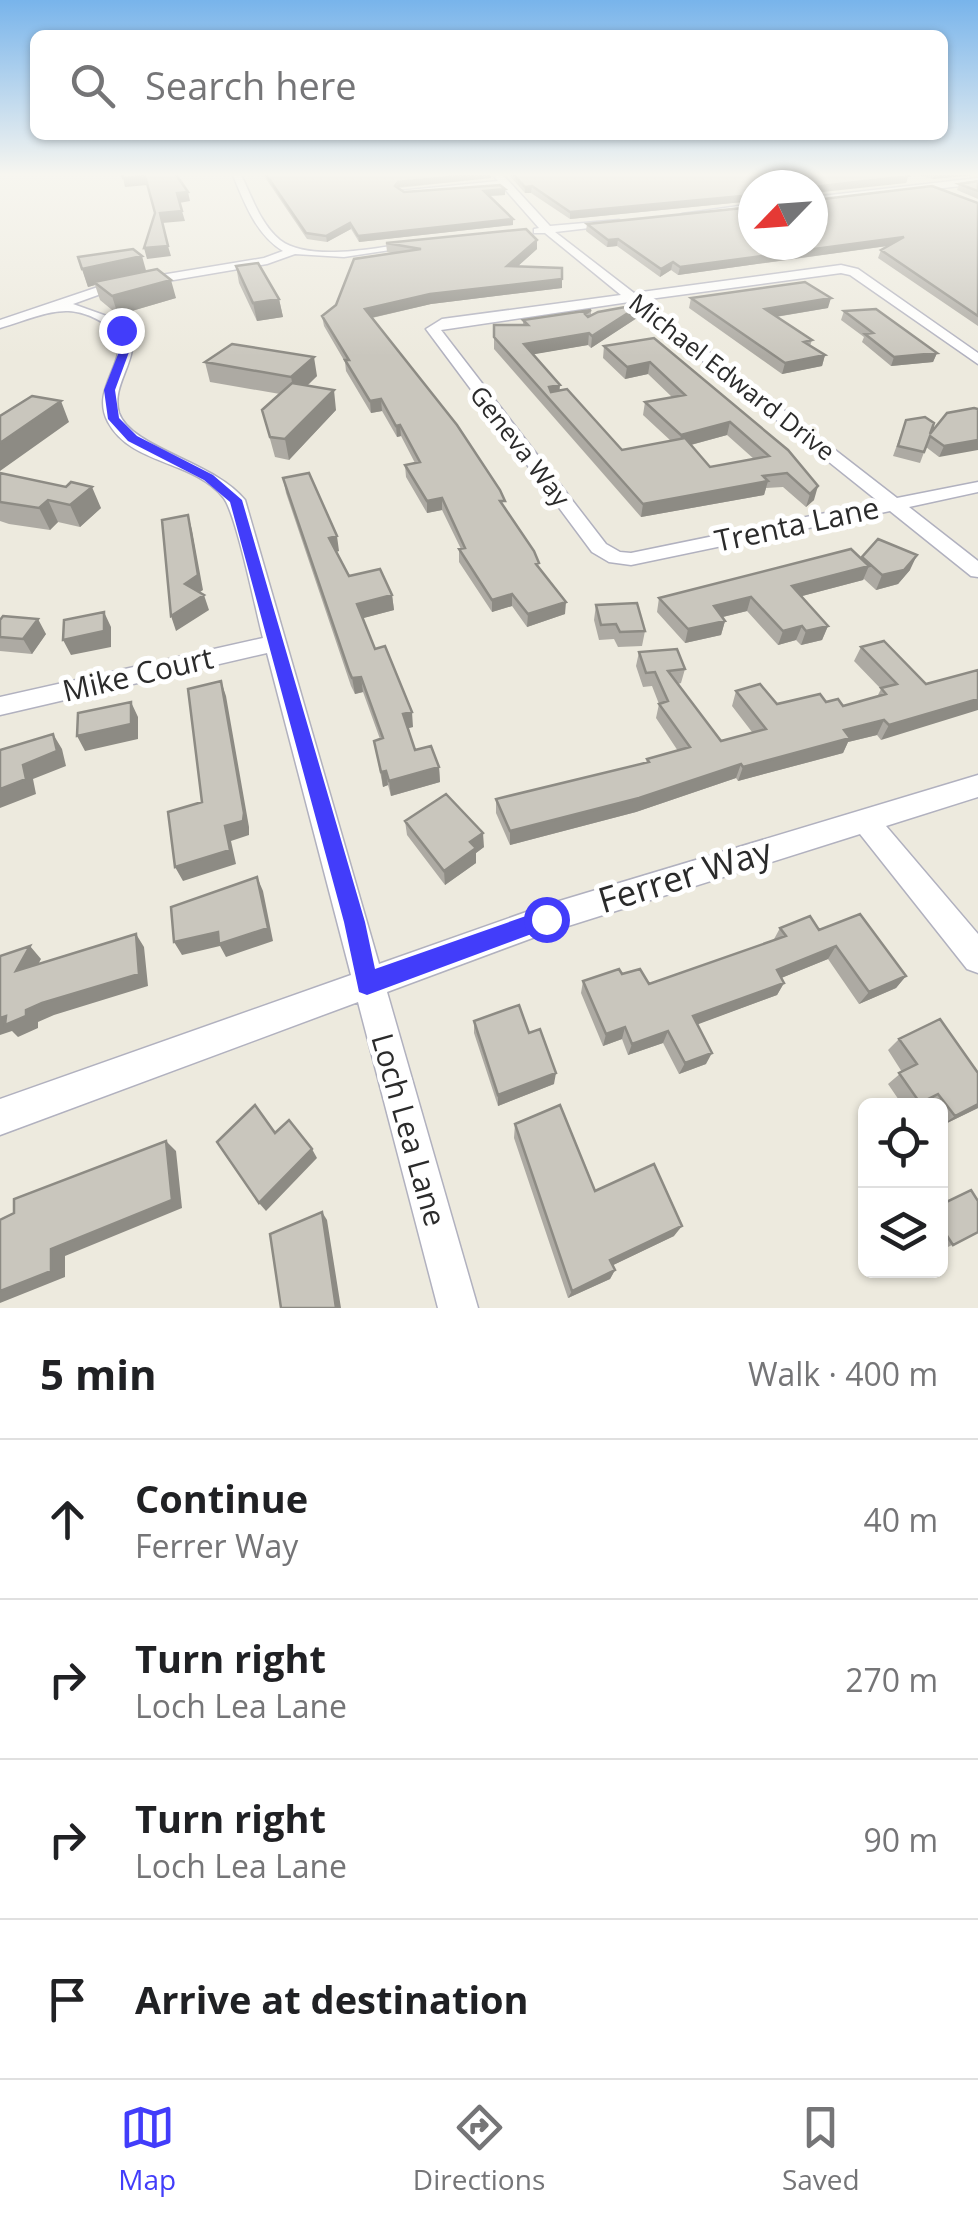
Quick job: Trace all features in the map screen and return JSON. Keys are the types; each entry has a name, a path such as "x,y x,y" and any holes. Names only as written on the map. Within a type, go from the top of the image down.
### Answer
{"street":[{"path":"270,234 295,250 328,254 423,244"},
{"name":"Michael Edward Drive","path":"552,234 978,571"},
{"path":"0,324 59,302 146,279 267,262 295,250"},
{"path":"630,297 846,270 978,360"},
{"name":"Geneva Way","path":"616,558 599,548 433,333 434,326 630,297"},
{"name":"Loch Lea Lane","path":"59,302 117,327 126,335 127,344 110,390 110,410 119,426 145,446 209,477 236,500 458,1308"},
{"name":"Trenta Lane","path":"616,558 631,559 978,487"},
{"name":"Mike Court","path":"0,706 276,643"},
{"name":"Ferrer Way","path":"0,1117 546,919 978,786"},
{"path":"865,820 978,958"}],"building":[{"path":"148,234 165,234 168,246 144,248"},
{"path":"476,234 531,234 537,240 507,266 562,268 562,279 430,294 365,309 457,425 500,490 505,501 500,501 534,551 539,563 536,564 566,602 528,614 512,594 492,600 459,549 465,548 442,498 427,501 405,465 420,462 400,425 396,426 381,399 370,401 322,316 336,305 354,259 421,249 386,243"},
{"path":"600,234 738,234 738,259 680,267 673,262 661,269 618,239 608,240"},
{"path":"828,234 978,234 978,316 881,250 904,237 828,247"},
{"path":"133,249 142,256 82,269 78,257"},
{"path":"258,263 279,299 253,303 236,266"},
{"path":"157,269 171,280 112,296 94,282"},
{"path":"805,282 831,298 765,309 812,340 804,342 825,355 785,363 691,298"},
{"path":"642,304 592,336 589,333 524,344 560,385 549,387 551,392 567,389 622,450 685,438 710,467 769,456 730,422 681,435 645,402 685,395 650,362 627,367 604,346 654,338 788,450 818,486 810,494 787,473 763,476 768,481 643,504 494,337 494,325 528,325 523,320 591,310 585,314 588,317"},
{"path":"876,309 937,353 894,357 865,334 873,333 844,311"},
{"path":"232,344 314,357 291,377 205,362"},
{"path":"292,383 334,390 285,439 270,437 262,410"},
{"path":"32,396 61,401 0,443 0,416"},
{"path":"978,409 978,440 944,446 930,436 924,452 898,446 906,420 925,417 934,423 930,434 947,413"},
{"path":"0,473 66,487 71,482 92,487 70,505 48,500 39,508 0,502"},
{"path":"309,473 337,536 329,538 349,576 380,569 392,595 357,604 375,649 385,646 412,712 403,714 415,750 431,746 439,767 389,781 386,771 381,772 374,741 383,738 361,677 352,678 349,671 283,478"},
{"path":"188,515 198,575 185,584 204,595 171,616 162,520"},
{"path":"878,539 917,555 904,570 882,575 862,557"},
{"path":"851,549 869,566 792,586 828,626 783,631 751,597 714,606 725,621 688,629 659,598"},
{"path":"637,603 645,631 620,632 616,624 601,625 596,605"},
{"path":"104,612 104,631 63,640 64,620"},
{"path":"3,616 38,619 23,639 0,637"},
{"path":"884,641 926,684 978,670 978,699 889,725 884,720 844,730 850,738 743,767 741,764 639,798 510,831 496,799 649,762 647,759 690,747 659,704 668,701 655,672 646,673 639,652 677,649 685,669 668,671 721,741 766,729 736,691 760,684 777,704 820,694 826,702 838,699 843,706 886,694 881,688 897,684 861,647"},
{"path":"221,681 243,821 225,826 230,850 175,867 168,812 202,802 188,689"},
{"path":"131,702 131,724 77,736 78,713"},
{"path":"53,734 57,751 23,765 26,779 0,789 0,750"},
{"path":"446,794 483,833 470,842 476,848 444,871 405,821"},
{"path":"257,877 268,928 219,944 218,932 174,942 171,907"},
{"path":"860,914 906,976 869,992 836,946 777,970 784,983 693,1016 712,1053 685,1063 668,1031 632,1044 625,1027 606,1034 583,981 619,969 622,974 640,969 649,984 786,936 780,928 810,916 819,930"},
{"path":"136,934 139,974 42,1003 5,1025 6,1016 0,1018 0,956 30,946 16,971"},
{"path":"519,1005 529,1033 540,1029 556,1073 498,1095 474,1021"},
{"path":"940,1019 978,1073 978,1104 955,1116 948,1107 948,1098 938,1094 916,1098 899,1073 917,1064 899,1039"},
{"path":"255,1105 275,1133 289,1120 312,1149 259,1203 217,1142"},
{"path":"560,1105 595,1191 654,1164 682,1226 610,1260 615,1270 572,1291 515,1124"},
{"path":"166,1141 172,1200 51,1249 51,1271 0,1291 0,1220 14,1213 14,1199"},
{"path":"971,1190 978,1201 978,1232 953,1245 948,1237 948,1201"},
{"path":"322,1212 336,1308 281,1308 270,1234"}],"route":[{"path":"121,330 127,344 110,390 114,419 132,438 209,477 236,500 354,922 367,984 546,919"}]}
